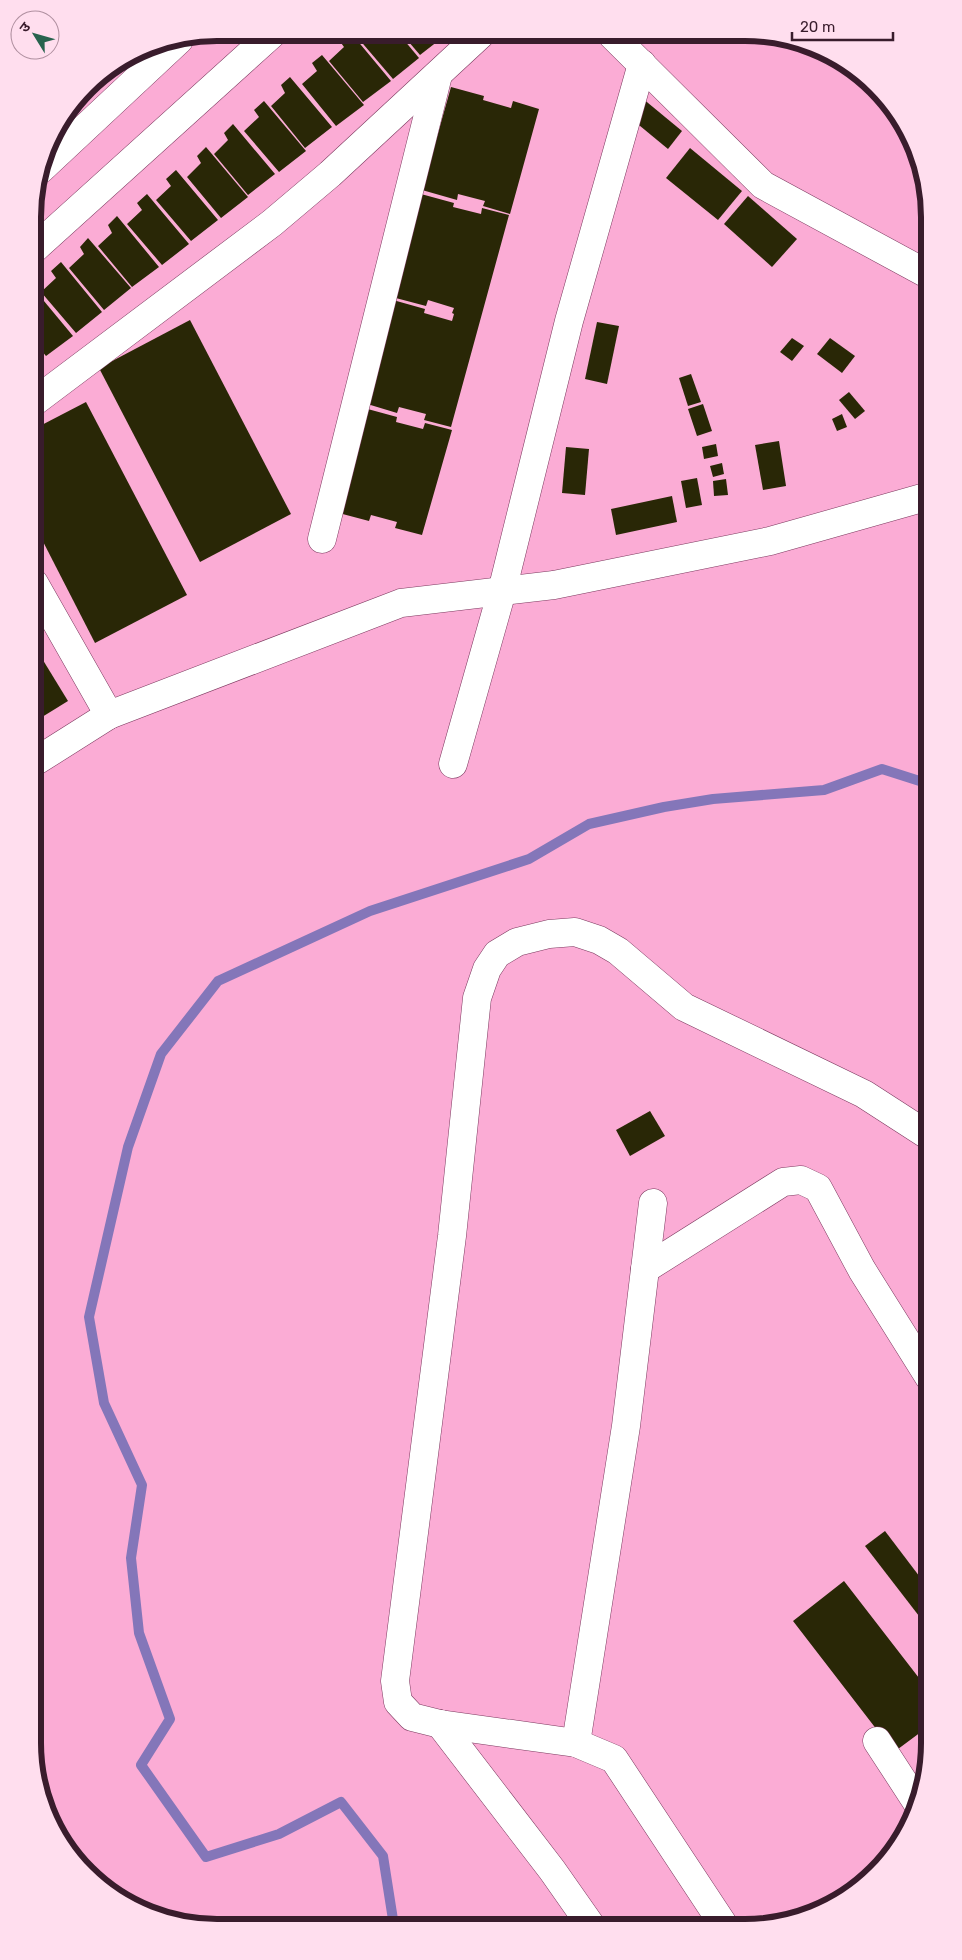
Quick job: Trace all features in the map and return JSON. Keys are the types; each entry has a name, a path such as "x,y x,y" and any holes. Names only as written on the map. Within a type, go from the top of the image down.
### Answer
{"street":[{"path":"618,41 764,186 921,270"},
{"path":"42,242 263,42"},
{"path":"42,396 272,223 330,174 473,42"},
{"path":"51,160 173,47"},
{"path":"453,764 502,591 569,321 642,64"},
{"path":"322,539 438,74"},
{"path":"42,758 109,715 401,603 554,585 770,541 921,498"},
{"path":"42,597 109,715"},
{"path":"720,1919 614,1759 576,1743 440,1724 412,1717 398,1702 395,1681 452,1236 477,998 487,969 496,954 517,942 549,934 576,932 599,940 618,951 684,1007 864,1094 920,1130"},
{"path":"645,1269 783,1182 801,1180 818,1188 862,1270 920,1363"},
{"path":"576,1743 626,1426 653,1204"},
{"path":"440,1724 552,1870 586,1919"},
{"path":"877,1741 912,1795"}],"building":[{"path":"340,42 358,42 391,81 363,102 329,61 344,47"},
{"path":"361,42 405,42 419,58 393,79"},
{"path":"409,42 437,42 420,55"},
{"path":"322,55 364,105 336,126 302,84 317,71 312,63"},
{"path":"290,77 332,127 305,148 271,106 285,93 281,85"},
{"path":"451,87 484,96 483,100 511,108 513,101 539,109 510,214 483,206 485,201 458,194 457,200 422,190"},
{"path":"642,98 682,131 668,149 628,116"},
{"path":"264,101 306,151 279,172 244,131 259,117 254,110"},
{"path":"233,124 275,174 248,195 214,154 228,140 224,133"},
{"path":"206,147 248,197 221,218 187,177 201,163 197,156"},
{"path":"690,148 742,191 718,220 666,178"},
{"path":"176,170 218,220 191,241 156,200 171,186 166,179"},
{"path":"147,194 189,244 162,265 127,224 142,210 137,203"},
{"path":"421,194 454,203 453,207 481,214 482,208 509,215 451,427 424,420 426,414 399,407 397,413 364,403 393,300 425,309 424,313 452,321 454,314 452,313 454,308 428,300 426,306 392,297"},
{"path":"748,196 797,239 772,267 724,224"},
{"path":"117,216 159,267 132,287 98,246 112,233 108,225"},
{"path":"88,238 131,288 104,310 69,268 84,254 80,247"},
{"path":"61,262 102,312 76,333 42,293 56,278 51,271"},
{"path":"42,299 73,336 46,356 42,351"},
{"path":"190,320 291,514 200,562 99,368"},
{"path":"597,322 619,326 607,384 585,379"},
{"path":"792,338 804,346 792,361 780,352"},
{"path":"830,338 855,356 842,373 817,354"},
{"path":"691,374 701,402 688,406 679,378"},
{"path":"849,392 865,411 855,419 839,400"},
{"path":"86,402 187,595 95,643 42,539 42,425"},
{"path":"703,404 712,431 697,436 688,409"},
{"path":"364,408 397,417 396,422 423,429 425,423 452,430 422,535 395,528 397,522 371,515 369,521 335,512"},
{"path":"842,414 847,427 837,431 832,419"},
{"path":"779,441 786,486 763,490 755,445"},
{"path":"716,444 718,456 704,459 702,447"},
{"path":"566,447 589,449 585,495 562,493"},
{"path":"722,463 724,474 713,477 710,466"},
{"path":"697,478 702,505 686,508 681,481"},
{"path":"726,479 728,495 714,496 713,481"},
{"path":"672,496 677,522 616,535 611,509"},
{"path":"42,658 68,701 42,717"},
{"path":"650,1111 665,1136 630,1156 616,1130"},
{"path":"885,1531 920,1577 920,1617 865,1546"},
{"path":"844,1581 920,1677 920,1733 894,1752 793,1621"}],"waterway":[{"path":"393,1919 383,1856 341,1802 279,1834 206,1857 141,1765 170,1719 139,1633 131,1558 142,1485 104,1403 89,1317 128,1147 161,1054 218,981 370,911 529,859 589,824 664,807 713,799 824,790 882,769 921,781"}]}
